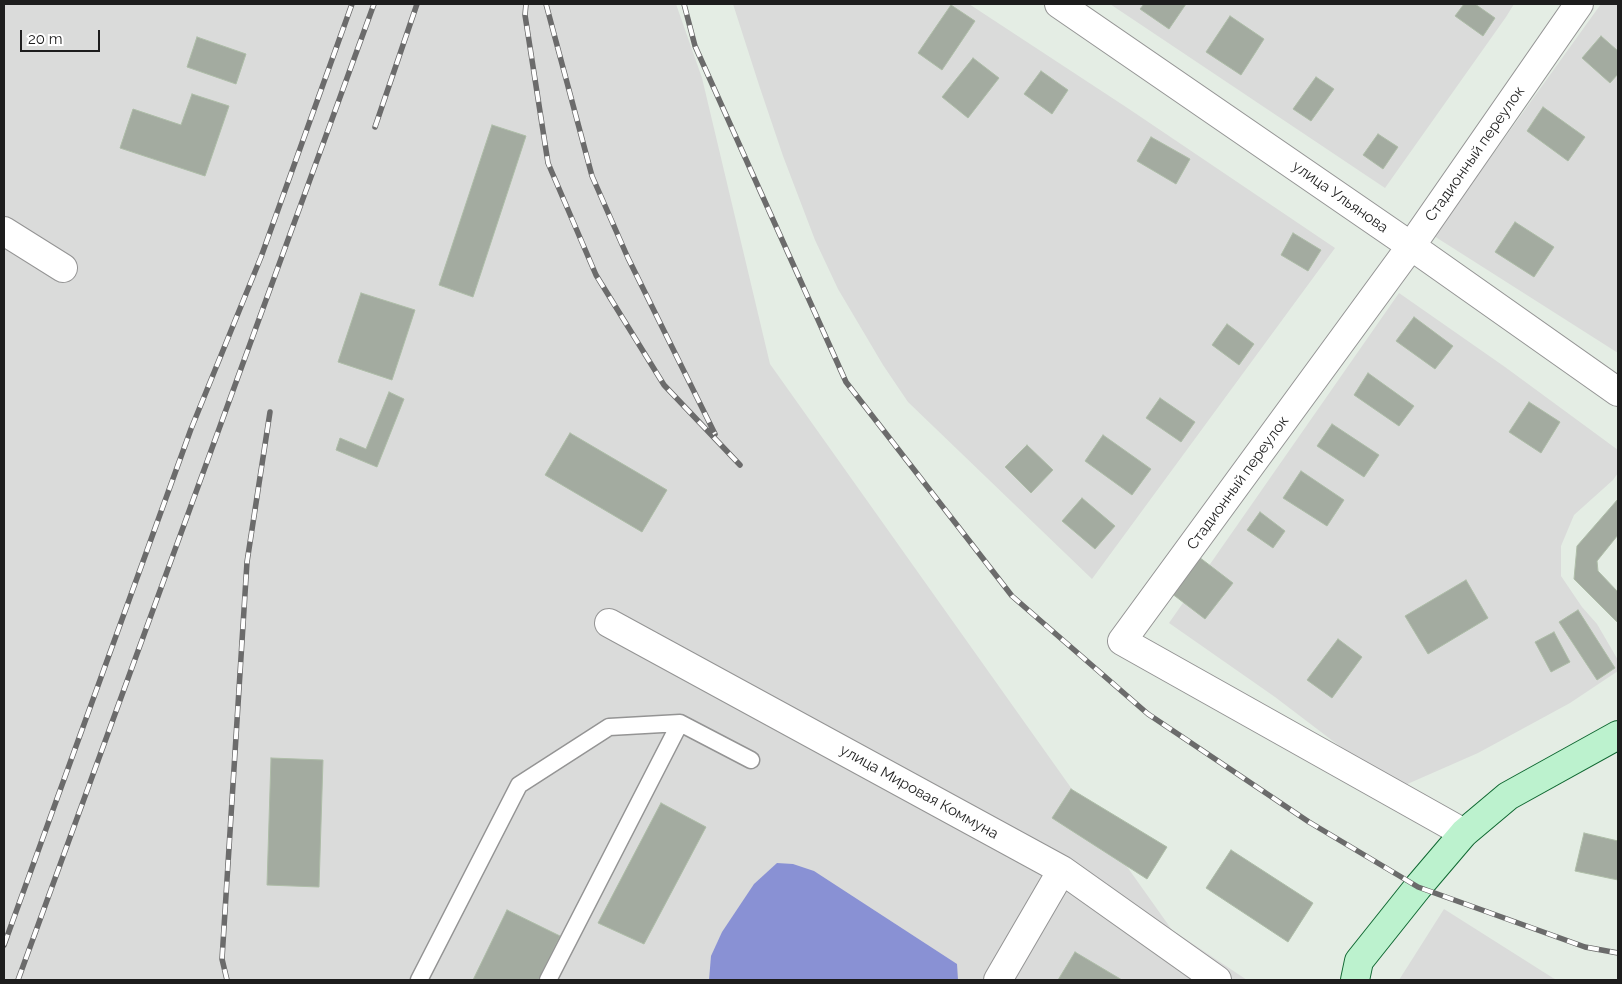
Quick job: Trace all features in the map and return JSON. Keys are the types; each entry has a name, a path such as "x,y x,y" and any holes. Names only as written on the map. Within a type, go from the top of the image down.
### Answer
{"main road":[{"path":"1355,980 1359,961 1464,833 1508,796 1618,735"}],"street":[{"name":"улица Ульянова","path":"1059,4 1411,246 1618,392"},
{"name":"Стадионный переулок","path":"1464,833 1122,642 1411,246 1579,4"},
{"path":"4,231 63,268"},
{"name":"улица Мировая Коммуна","path":"610,623 1062,870 1217,980"},
{"path":"998,980 1062,870"}],"lane":[{"path":"548,980 680,723"},
{"path":"419,980 519,785 609,727 680,723 751,760"}],"shaded area":[{"path":"4,4 676,4 702,78 770,364 1172,930 1247,980 4,980"},
{"path":"733,4 969,4 1335,248 1092,579 908,402 883,365 838,289 815,240 783,156"},
{"path":"1110,4 1514,4 1385,188"},
{"path":"1601,4 1618,4 1618,353 1434,236"},
{"path":"1399,293 1505,367 1618,450 1618,473 1613,480 1574,515 1561,546 1561,576 1582,607 1597,624 1618,660 1618,671 1570,703 1478,753 1396,789 1275,697 1169,623"},
{"path":"777,863 793,864 814,871 957,964 958,980 709,980 711,956 722,932 754,884"},
{"path":"1444,909 1553,978 1557,980 1399,980"}],"building":[{"path":"1144,4 1186,4 1169,29 1140,9"},
{"path":"1464,4 1475,4 1495,18 1483,36 1455,16"},
{"path":"951,5 975,21 942,70 918,53"},
{"path":"1230,16 1264,39 1241,75 1206,52"},
{"path":"1601,36 1618,51 1618,74 1610,83 1582,58"},
{"path":"197,37 246,54 236,84 187,67"},
{"path":"973,58 999,78 968,118 942,97"},
{"path":"1041,71 1068,90 1052,114 1024,94"},
{"path":"1316,77 1334,89 1311,121 1293,109"},
{"path":"192,94 229,106 205,176 120,148 133,109 181,125"},
{"path":"1543,107 1585,137 1568,161 1527,131"},
{"path":"492,125 526,136 473,297 439,285"},
{"path":"1378,134 1398,147 1383,169 1363,155"},
{"path":"1151,137 1190,159 1176,184 1137,161"},
{"path":"1515,222 1554,247 1534,277 1495,252"},
{"path":"1293,233 1321,250 1308,271 1281,255"},
{"path":"361,293 415,310 392,380 338,362"},
{"path":"1414,317 1453,346 1435,369 1396,341"},
{"path":"1227,324 1254,344 1239,365 1212,345"},
{"path":"1368,373 1414,406 1399,426 1354,395"},
{"path":"389,392 404,399 377,467 336,450 340,438 366,449"},
{"path":"1160,398 1195,422 1181,442 1146,418"},
{"path":"1529,402 1560,422 1541,453 1509,432"},
{"path":"1332,424 1379,455 1364,477 1317,446"},
{"path":"570,433 667,490 642,532 545,475"},
{"path":"1103,435 1151,469 1132,495 1085,461"},
{"path":"1027,445 1053,470 1031,493 1005,467"},
{"path":"1301,471 1344,500 1327,526 1283,498"},
{"path":"1082,498 1115,526 1095,549 1062,521"},
{"path":"1618,499 1618,535 1597,561 1598,571 1618,592 1618,623 1574,579 1577,546"},
{"path":"1260,512 1285,531 1273,548 1247,530"},
{"path":"1199,557 1233,583 1205,619 1171,593"},
{"path":"1466,580 1488,618 1428,654 1405,616"},
{"path":"1578,610 1615,668 1597,680 1559,622"},
{"path":"1554,632 1570,662 1551,672 1535,642"},
{"path":"1338,639 1362,657 1332,698 1307,680"},
{"path":"271,758 323,760 319,887 267,885"},
{"path":"1071,789 1167,847 1147,879 1052,818"},
{"path":"661,803 706,827 644,944 598,923"},
{"path":"1584,833 1618,841 1618,880 1575,871"},
{"path":"1231,850 1313,903 1288,942 1206,888"},
{"path":"507,910 560,936 538,980 473,980"},
{"path":"1075,952 1122,980 1058,980"}],"railway":[{"path":"4,945 191,429 261,257 352,4"},
{"path":"18,980 374,4"},
{"path":"375,127 417,4"},
{"path":"526,4 525,15 548,163 596,275 664,385 740,465"},
{"path":"546,4 592,176 628,258 715,434"},
{"path":"684,4 695,46 846,382 1012,596 1148,714 1309,822 1418,887 1585,947 1618,953"},
{"path":"227,980 222,959 247,562 270,412"}]}
